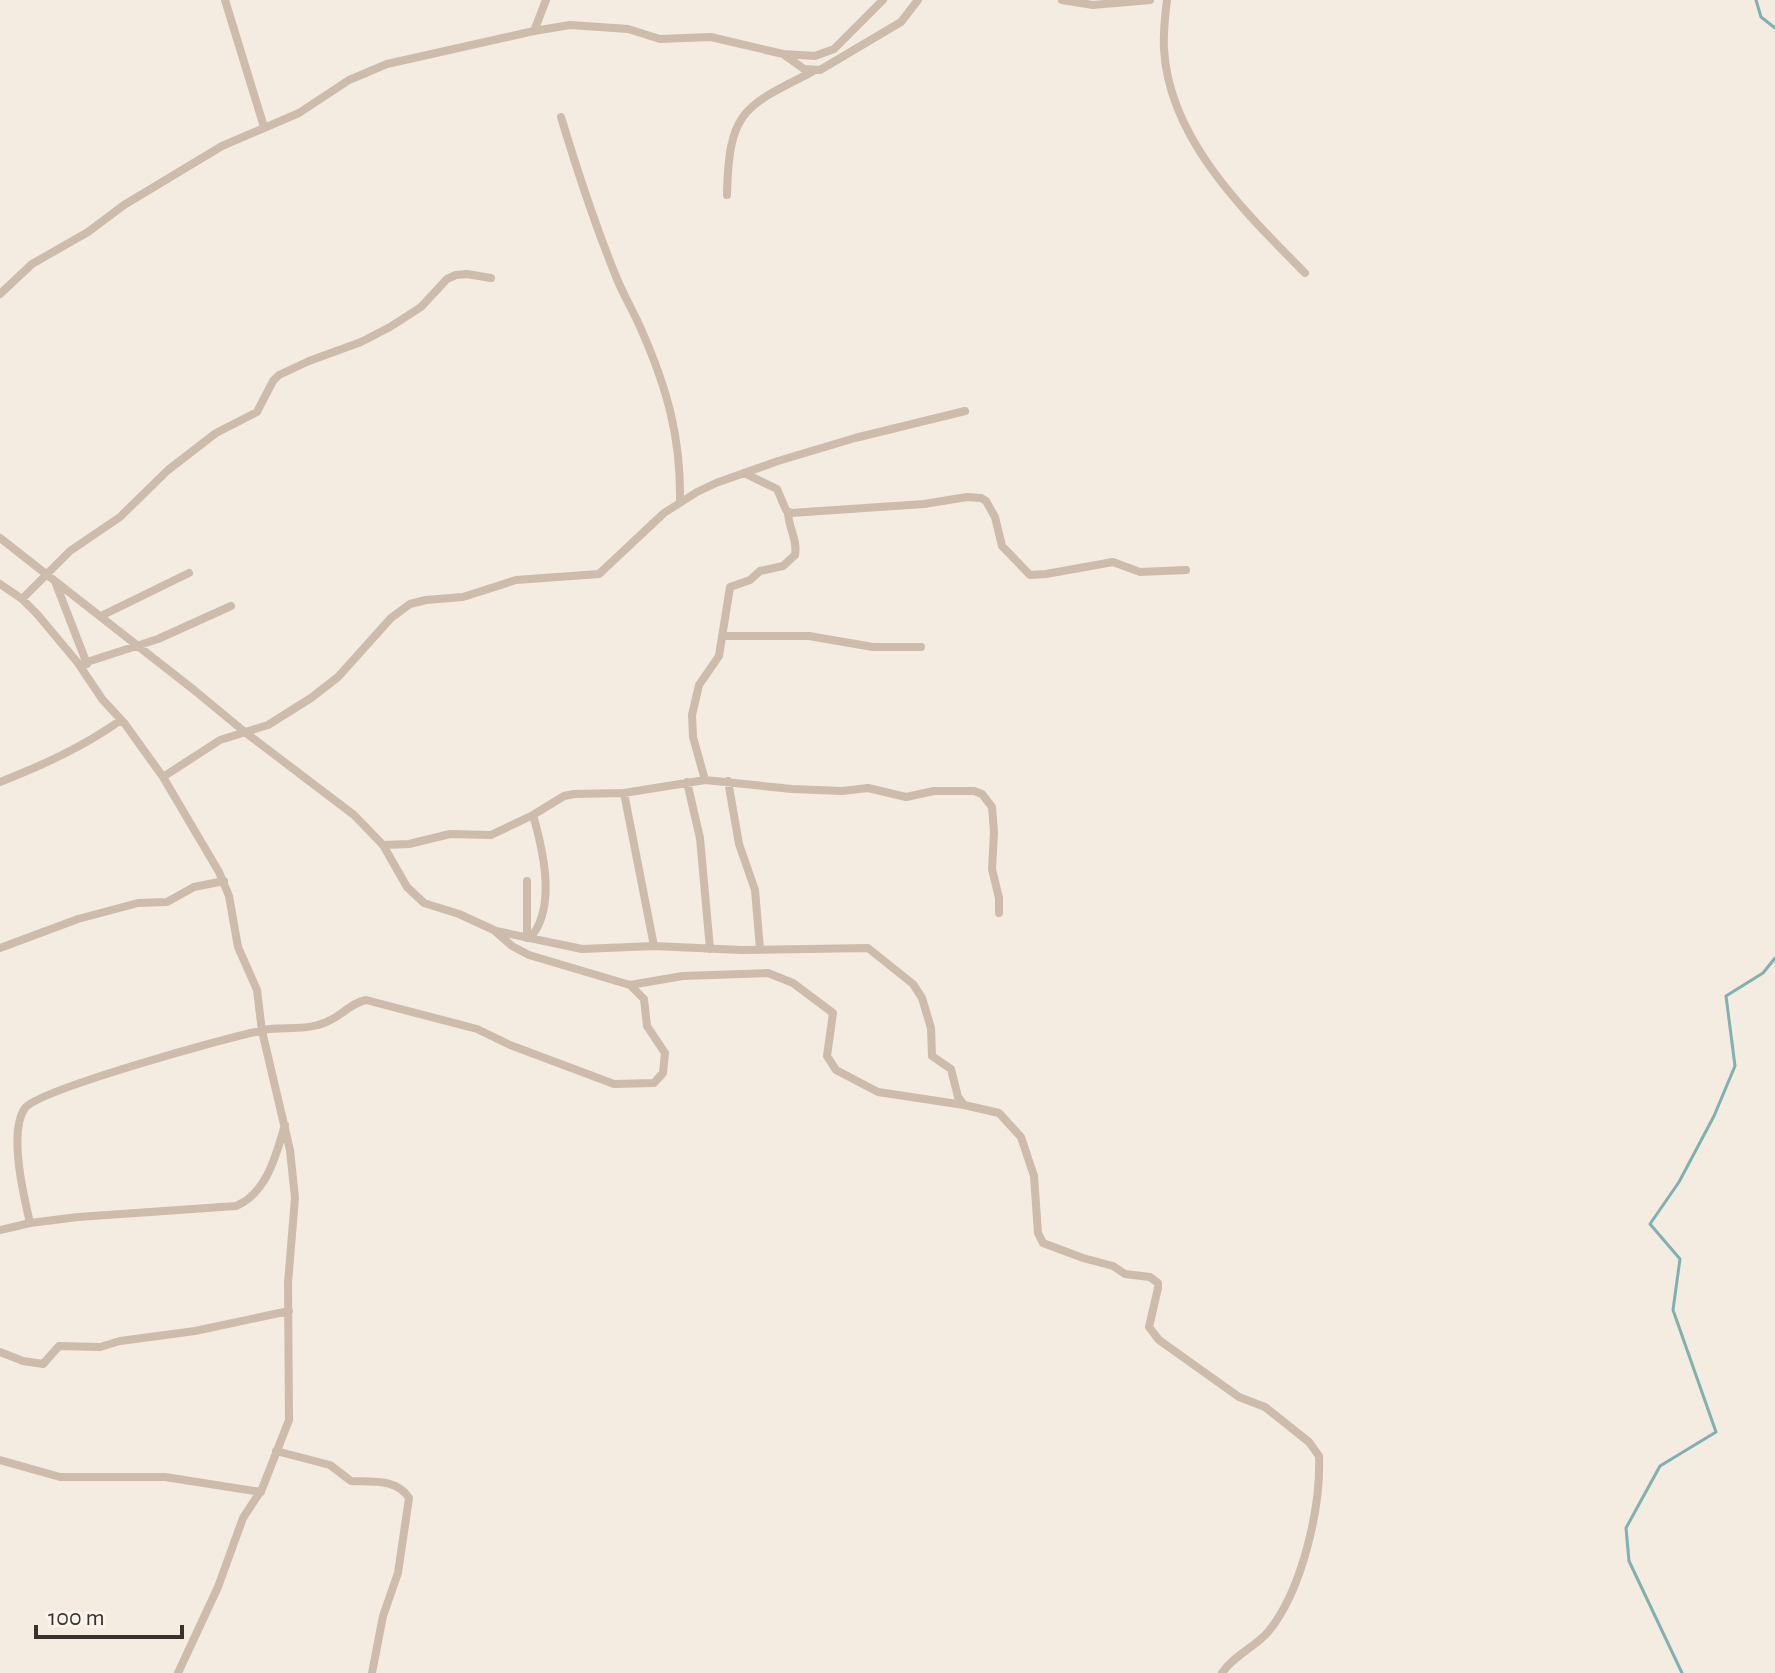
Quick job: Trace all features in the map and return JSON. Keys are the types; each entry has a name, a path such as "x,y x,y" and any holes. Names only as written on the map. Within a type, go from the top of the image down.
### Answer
{"street":[{"path":"225,0 264,127"},
{"path":"534,31 546,0"},
{"path":"0,294 32,264 88,232 141,195 222,146 312,107 364,72 413,58 570,25 620,28 660,39 711,37 783,54 815,56 834,49 883,0"},
{"path":"727,195 729,157 738,122 746,110 759,99 812,72 829,67 889,31 910,14 918,0"},
{"path":"1062,0 1093,5 1150,0"},
{"path":"1167,0 1164,50 1168,76 1193,140 1246,213 1305,273"},
{"path":"783,54 812,72"},
{"path":"561,117 588,208 645,339 674,420 681,466 680,501"},
{"path":"22,599 80,542 120,517 168,470 216,433 257,412 279,375 383,331 421,307 447,279 467,274 491,278"},
{"path":"163,777 220,740 278,719 329,684 360,655 391,618 410,604 463,597 516,580 599,574 680,501 716,483 855,438 965,411"},
{"path":"705,780 693,737 692,715 699,685 719,656 730,587 750,580 760,571 783,566 793,559 796,548 788,512 777,489 743,473"},
{"path":"788,512 802,514 974,497 986,501 995,517 1002,546 1030,575 1113,562 1140,572 1186,570"},
{"path":"0,538 354,815 383,845 407,887 418,898 496,931 582,949 654,946 710,949 864,947 886,960 913,984 922,998 931,1028 932,1056 951,1069 958,1097 964,1105"},
{"path":"101,616 189,573"},
{"path":"55,582 87,662 94,688"},
{"path":"0,584 22,599 78,663 121,720 163,777 224,881 238,947 257,990 262,1031 285,1124 295,1198 289,1265 290,1416 261,1492 243,1518 226,1569 178,1673"},
{"path":"87,662 139,646 231,606"},
{"path":"722,636 809,636 873,647 921,647"},
{"path":"0,782 64,756 121,720"},
{"path":"383,845 409,844 450,834 491,835 564,796 624,793 705,780 792,789 842,791 868,788 906,797 946,790 982,794 992,807 992,869 999,913"},
{"path":"728,781 735,807 739,844 755,890 760,949"},
{"path":"687,782 700,838 710,949"},
{"path":"624,793 654,946"},
{"path":"529,938 540,924 545,883 543,849 533,815"},
{"path":"0,948 78,919 138,903 167,902 194,887 224,881"},
{"path":"527,881 529,938"},
{"path":"496,931 512,946 529,955 630,985 683,976 768,973 780,976 833,1013 827,1056 836,1070 878,1092 999,1113 1021,1137 1034,1176 1038,1233 1043,1243 1113,1266 1125,1274 1154,1279 1158,1283 1149,1321 1152,1333 1228,1390 1265,1407 1309,1442 1319,1456 1316,1500 1294,1589 1265,1636 1227,1665 1222,1673"},
{"path":"30,1223 19,1170 18,1138 26,1107 40,1098 137,1065 262,1031 318,1025 340,1017 358,1001 376,1001 422,1017 477,1029 510,1045 614,1084 654,1083 663,1073 665,1053 647,1026 644,999 630,985"},
{"path":"0,1230 30,1223 236,1206 253,1195 268,1172 285,1124"},
{"path":"0,1352 23,1361 43,1364 59,1346 100,1347 289,1311"},
{"path":"276,1451 330,1465 351,1481 373,1480 396,1487 409,1498 410,1508 402,1535 398,1573 383,1616 372,1673"},
{"path":"0,1460 60,1477 165,1477 261,1492"}],"waterway":[{"path":"1756,0 1761,17 1775,28"},
{"path":"1682,1673 1629,1561 1626,1528 1660,1466 1716,1432 1673,1310 1680,1259 1650,1224 1679,1182 1714,1116 1735,1066 1726,996 1763,973 1775,958"}]}
